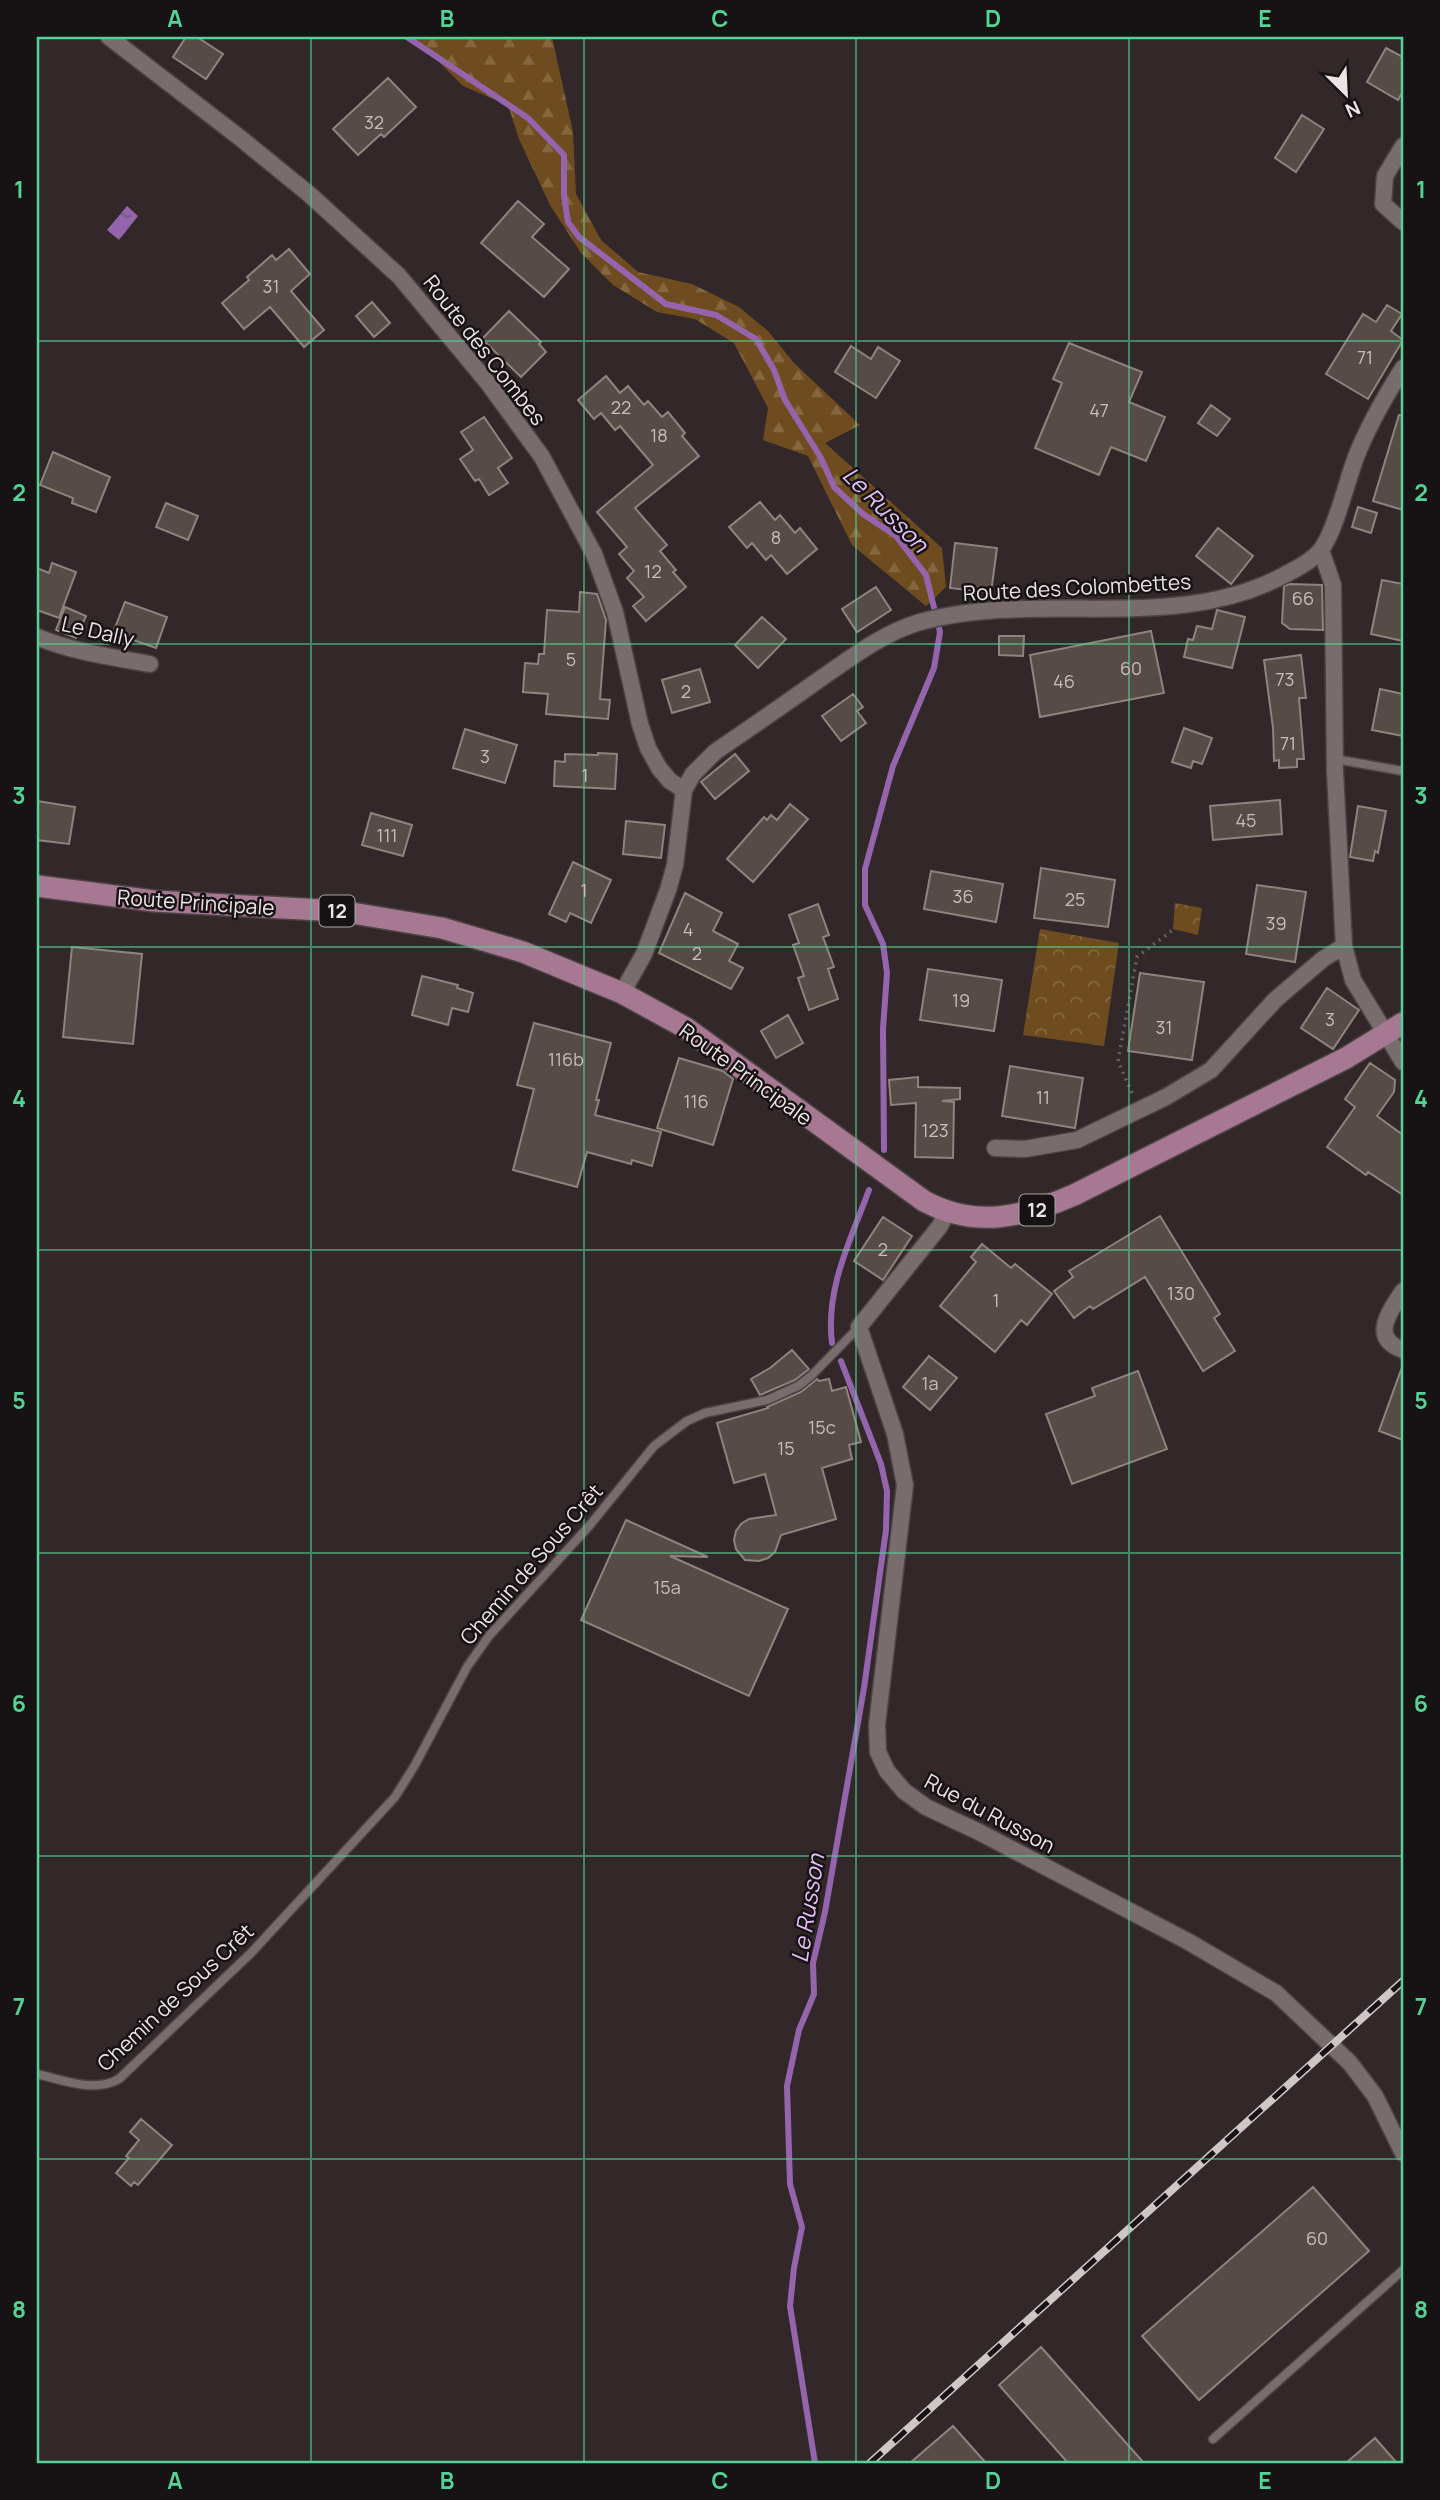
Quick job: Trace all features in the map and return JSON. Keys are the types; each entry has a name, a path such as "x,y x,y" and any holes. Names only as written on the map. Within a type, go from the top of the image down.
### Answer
{"main road":[{"name":"Route Principale","path":"37,886 154,901 340,911 442,928 523,952 622,993 686,1028 896,1183 947,1212 971,1217 995,1218 1039,1210 1074,1195 1346,1058 1395,1029"}],"street":[{"name":"Route des Combes","path":"109,37 299,186 399,276 488,383 542,457 594,554 615,612 640,724 648,747 665,775 684,790"},
{"path":"1403,146 1385,176 1383,204 1403,222"},
{"name":"Route des Colombettes","path":"622,993 644,954 668,890 675,865 684,790 693,774 715,752 869,646 900,629 921,622 950,615 1004,609 1193,604 1271,583 1300,567 1321,550 1335,519 1357,454 1403,368"},
{"path":"1321,550 1334,585 1335,759 1344,946 1353,980 1395,1029 1403,1062"},
{"name":"Le Dally","path":"37,637 84,652 150,664"},
{"path":"995,1148 1025,1149 1077,1140 1140,1110 1212,1070 1275,1000 1323,959 1344,946"},
{"path":"859,1327 940,1226 947,1212"},
{"path":"1403,1291 1388,1314 1384,1327 1387,1339 1394,1347 1403,1350"},
{"name":"Rue du Russon","path":"859,1327 895,1434 905,1485 877,1725 878,1752 887,1771 904,1791 926,1807 1189,1942 1276,1993 1350,2063 1375,2096 1403,2152"}],"lane":[{"path":"1335,759 1403,771"},
{"name":"Chemin de Sous Crêt","path":"37,2074 94,2086 107,2086 119,2079 251,1953 396,1797 467,1667 489,1636 590,1525 654,1446 687,1421 705,1413 767,1400 798,1385 811,1376 859,1327"},
{"path":"1213,2439 1403,2270"}],"path":[{"path":"1140,1110 1118,1061 1137,957 1174,929"},
{"path":"1129,1003 1135,1003"}],"green space":[{"path":"407,37 552,37 573,132 576,194 601,240 638,272 692,284 739,307 768,331 794,363 860,425 825,443 942,548 946,587 926,606 852,545 808,456 763,440 768,408 734,343 695,319 657,312 613,285 581,253 550,205 519,139 508,105 463,86 419,42"},
{"path":"1175,903 1202,908 1198,935 1173,929"},
{"path":"1040,929 1119,943 1104,1046 1023,1035"}],"water":[{"path":"127,206 138,216 119,240 107,230"}],"building":[{"path":"186,37 197,37 223,54 206,79 173,57"},
{"path":"1386,48 1403,57 1403,91 1398,100 1367,82"},
{"path":"388,78 416,107 384,137 381,134 358,155 333,129"},
{"path":"1302,115 1324,129 1296,172 1275,158"},
{"path":"518,201 544,224 532,237 569,269 544,297 481,243"},
{"path":"289,249 310,274 291,291 324,330 304,347 270,307 244,329 222,303 249,280 247,277 272,255 276,260"},
{"path":"372,302 390,323 374,337 356,316"},
{"path":"1387,305 1402,314 1391,331 1403,340 1368,399 1326,374 1363,314 1376,322"},
{"path":"509,311 541,342 539,344 546,352 521,377 482,339"},
{"path":"1069,343 1142,372 1129,402 1165,417 1146,461 1111,447 1099,475 1035,448 1062,383 1053,379"},
{"path":"851,346 871,359 878,347 900,361 876,398 835,372"},
{"path":"606,376 620,393 628,386 644,405 648,401 662,417 668,412 685,433 682,436 699,456 635,508 667,545 660,551 686,587 646,621 633,606 644,597 627,578 634,571 619,554 627,547 597,512 653,465 620,426 615,430 601,413 594,419 578,400"},
{"path":"1211,405 1230,419 1217,436 1198,423"},
{"path":"1399,415 1403,416 1403,510 1373,501"},
{"path":"484,417 512,458 498,468 508,483 489,495 479,479 475,481 460,459 473,450 461,432"},
{"path":"53,452 110,477 96,512 72,503 73,498 40,485"},
{"path":"760,502 775,520 780,515 795,533 800,528 817,549 787,574 771,555 766,560 752,543 747,548 729,527"},
{"path":"166,503 198,516 188,540 156,527"},
{"path":"1358,507 1377,513 1371,533 1352,527"},
{"path":"1218,528 1253,556 1231,584 1196,556"},
{"path":"955,543 997,548 991,593 950,588"},
{"path":"52,563 76,572 59,618 37,610 37,568 49,573"},
{"path":"1382,580 1403,584 1403,641 1371,634"},
{"path":"1322,585 1323,630 1290,629 1282,623 1284,586"},
{"path":"876,587 891,610 857,632 842,609"},
{"path":"580,592 597,594 606,620 600,699 610,700 608,719 546,714 548,694 523,692 525,663 538,664 539,654 544,654 547,610 579,612"},
{"path":"125,602 167,617 156,648 113,633"},
{"path":"65,607 86,616 76,638 56,630"},
{"path":"1217,610 1245,617 1232,668 1184,657 1188,639 1193,640 1197,626 1212,629"},
{"path":"762,617 786,639 758,668 735,645"},
{"path":"1151,631 1164,693 1040,717 1030,655"},
{"path":"999,636 1024,636 1023,656 999,655"},
{"path":"1301,655 1306,698 1299,698 1304,759 1297,759 1297,767 1279,768 1279,760 1274,761 1273,728 1264,660"},
{"path":"700,669 710,702 672,713 662,680"},
{"path":"1380,689 1403,694 1403,736 1372,730"},
{"path":"853,694 863,707 857,711 866,723 841,741 822,716"},
{"path":"1184,728 1212,738 1202,764 1193,761 1191,768 1172,762"},
{"path":"465,729 517,745 505,783 453,768"},
{"path":"565,754 617,754 615,789 554,786 555,761 565,762"},
{"path":"735,754 749,771 715,799 701,782"},
{"path":"1280,800 1282,834 1213,840 1210,806"},
{"path":"37,801 75,807 69,844 37,840"},
{"path":"790,804 808,819 753,882 727,859 764,817 767,820 771,815 777,820"},
{"path":"1358,806 1386,811 1378,853 1375,851 1373,861 1350,857"},
{"path":"371,813 412,825 403,856 362,845"},
{"path":"626,821 665,825 661,858 623,854"},
{"path":"573,862 611,880 591,923 570,913 566,922 549,914"},
{"path":"1041,868 1115,880 1108,927 1034,918"},
{"path":"931,871 1003,884 996,922 924,909"},
{"path":"1257,885 1306,892 1295,962 1246,954"},
{"path":"685,893 722,913 713,931 738,944 729,961 743,968 731,989 659,953"},
{"path":"818,904 829,935 823,937 834,967 828,969 838,999 809,1010 798,978 804,976 793,945 799,943 789,915"},
{"path":"72,947 142,954 133,1044 63,1037"},
{"path":"928,969 1002,980 994,1031 920,1020"},
{"path":"1140,973 1204,982 1192,1060 1128,1051"},
{"path":"422,976 458,985 457,988 473,993 468,1012 452,1008 448,1025 412,1015"},
{"path":"1327,988 1359,1010 1333,1049 1301,1028"},
{"path":"788,1015 803,1043 776,1058 761,1031"},
{"path":"534,1023 611,1043 596,1100 599,1100 595,1115 661,1132 652,1166 632,1160 631,1164 587,1152 577,1187 513,1170 534,1089 517,1085"},
{"path":"679,1058 723,1071 733,1079 713,1145 657,1128"},
{"path":"1370,1063 1395,1080 1394,1092 1377,1116 1403,1135 1403,1195 1368,1172 1366,1175 1327,1147 1355,1107 1345,1099"},
{"path":"1010,1066 1083,1078 1075,1128 1002,1116"},
{"path":"918,1077 918,1087 960,1088 960,1099 942,1101 954,1102 953,1158 915,1157 916,1103 891,1105 889,1080"},
{"path":"1160,1216 1220,1314 1214,1318 1235,1351 1203,1371 1145,1277 1093,1309 1090,1306 1074,1318 1054,1291 1073,1277 1069,1271"},
{"path":"883,1217 912,1236 883,1280 854,1261"},
{"path":"982,1244 1011,1268 1015,1264 1052,1294 1027,1325 1021,1320 995,1352 940,1306 976,1262 971,1257"},
{"path":"792,1350 809,1369 795,1380 760,1395 751,1379"},
{"path":"929,1356 957,1378 930,1410 903,1387"},
{"path":"1401,1370 1403,1371 1403,1440 1379,1431"},
{"path":"1138,1371 1167,1449 1072,1484 1046,1414 1095,1396 1092,1388"},
{"path":"817,1379 829,1379 832,1391 846,1387 861,1442 849,1445 852,1459 822,1468 836,1519 781,1535 775,1552 768,1558 759,1561 745,1560 736,1549 736,1531 749,1519 776,1515 765,1474 734,1483 717,1423 768,1408 801,1392"},
{"path":"626,1520 708,1557 670,1556 788,1609 749,1696 581,1620"},
{"path":"141,2119 172,2145 138,2185 134,2182 131,2186 116,2173 139,2140 130,2132"},
{"path":"1313,2187 1369,2251 1199,2400 1142,2336"},
{"path":"1041,2347 1144,2463 1068,2463 999,2385"},
{"path":"953,2426 986,2463 910,2463"},
{"path":"1375,2438 1397,2463 1346,2463"}],"waterway":[{"name":"Le Russon","path":"407,37 528,118 564,155 564,195 568,222 579,237 666,304 716,315 756,339 774,370 785,400 821,458 834,487 863,514 896,536 926,575 940,632 934,668 893,766 865,869 865,905 883,944 887,973 883,1029 884,1150"},
{"name":"Le Russon","path":"832,1343 832,1303 836,1284 869,1190"},
{"name":"Le Russon","path":"815,2463 790,2306 802,2227 790,2184 787,2086 799,2030 814,1994 813,1963 825,1912 864,1688 886,1530 887,1491 881,1464 841,1361"}],"railway":[{"path":"870,2463 1403,1981"}]}
